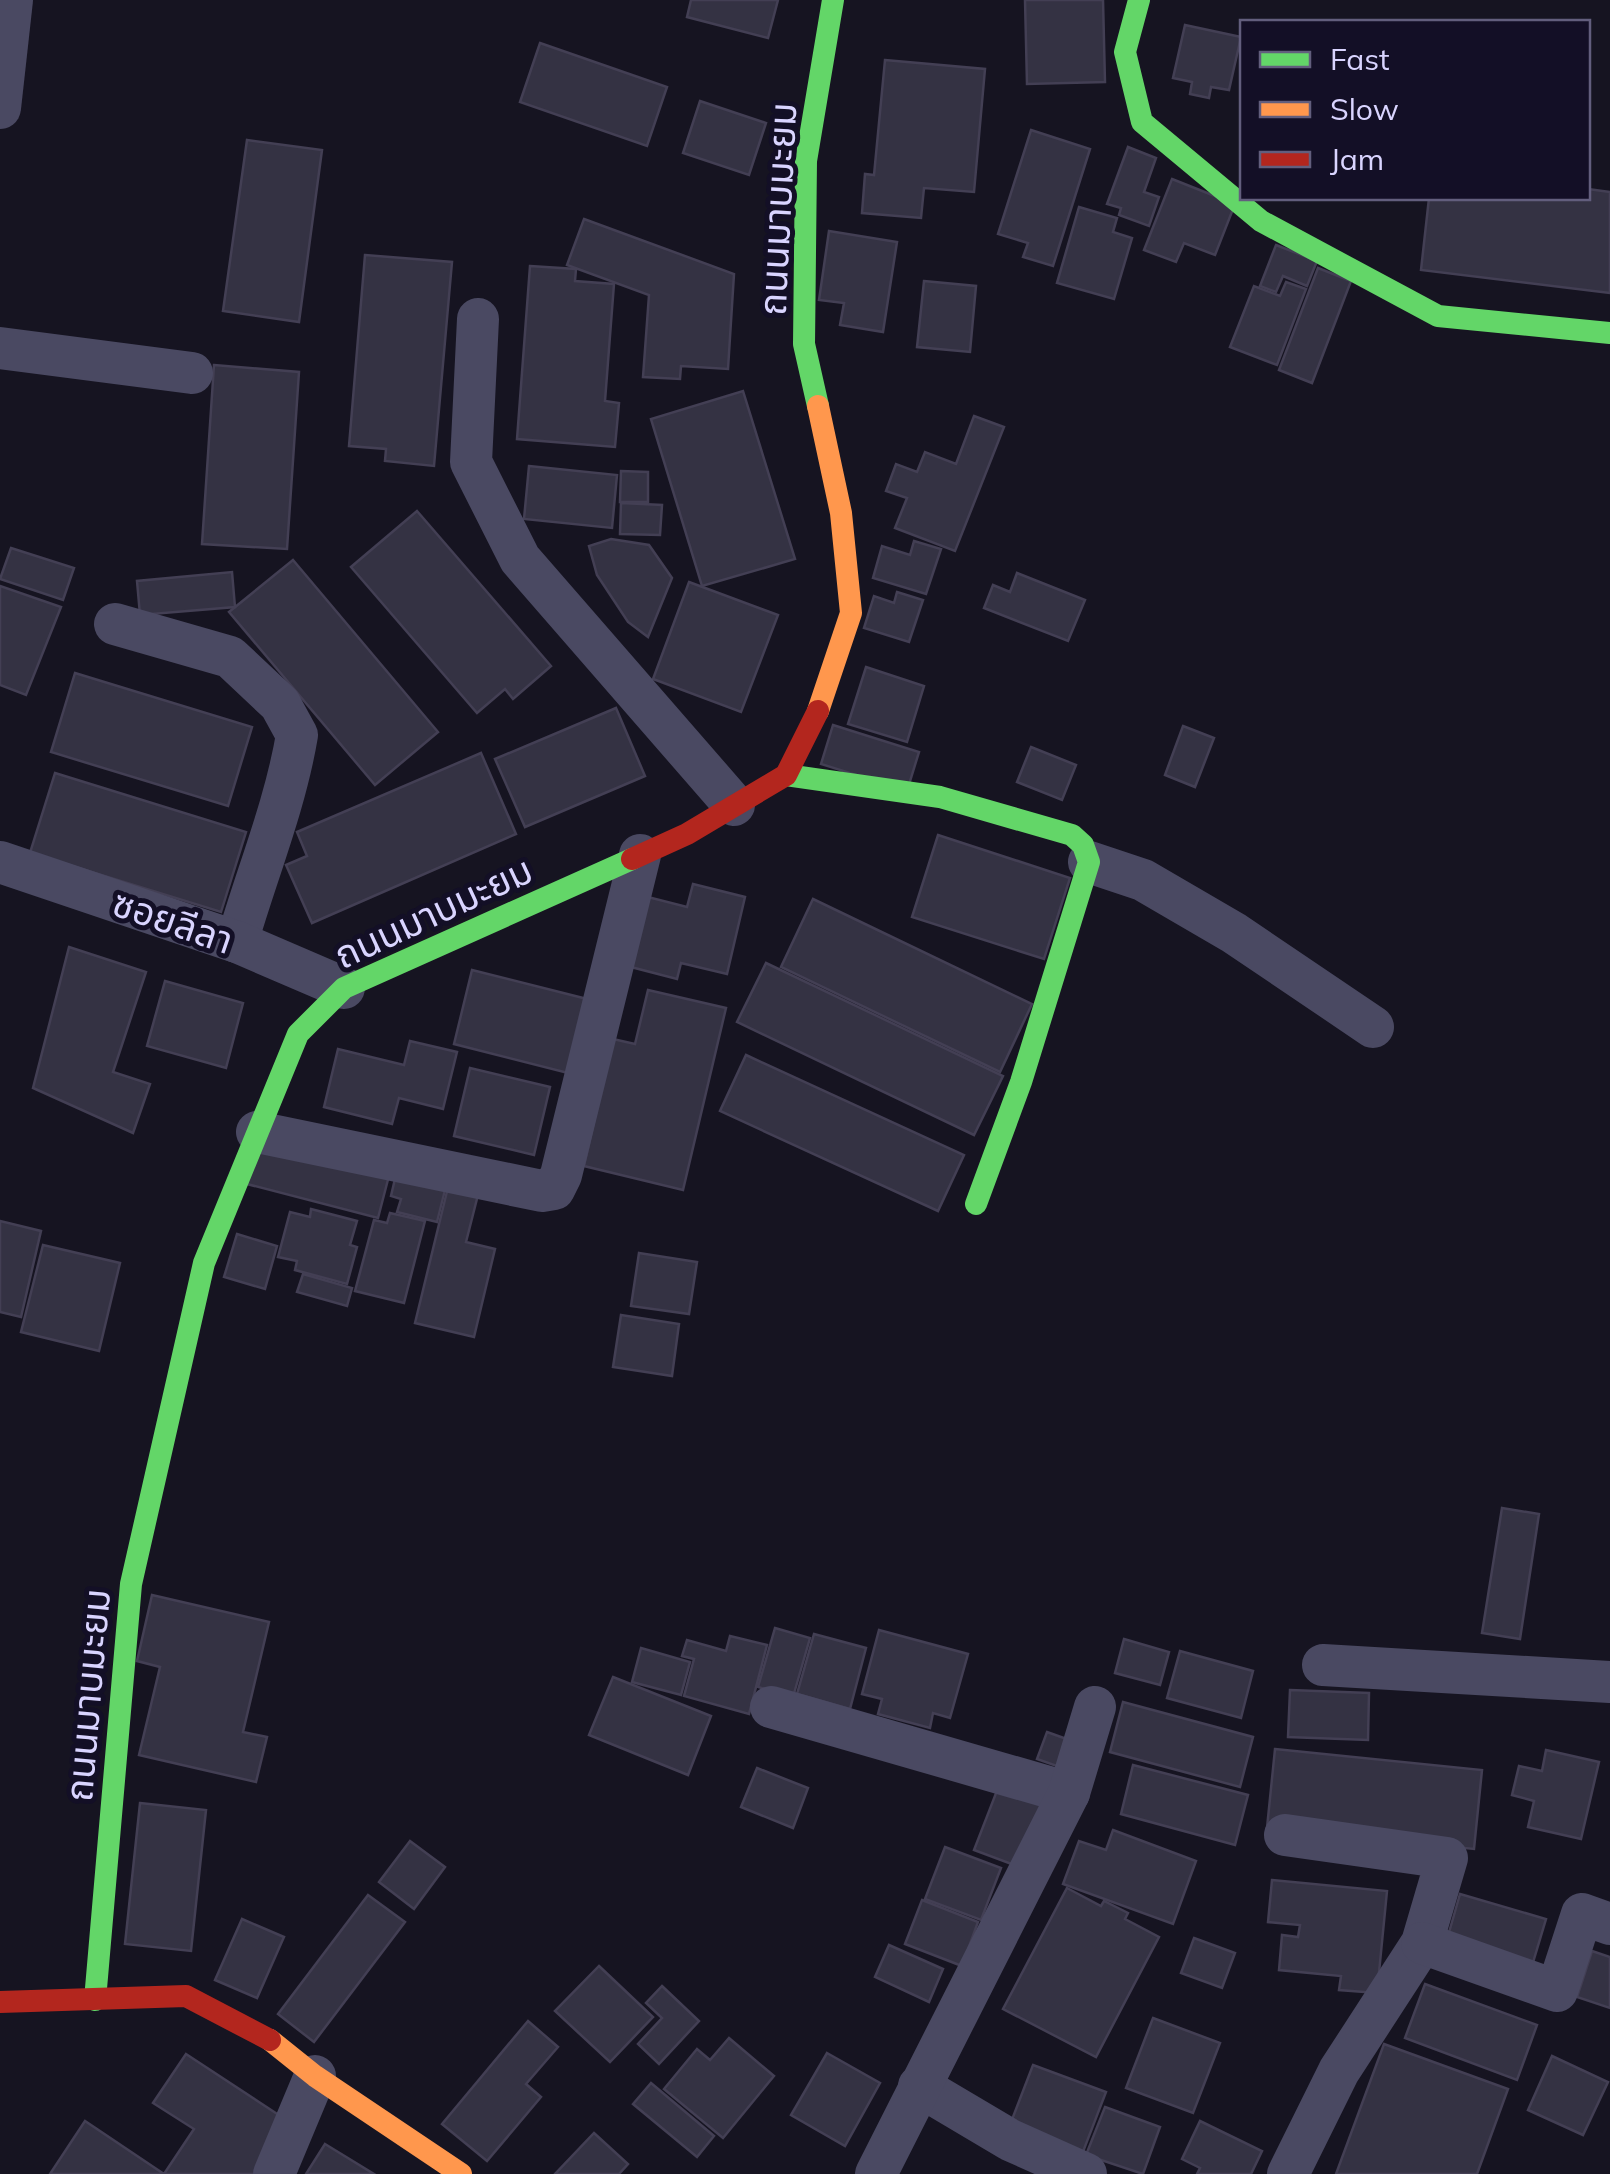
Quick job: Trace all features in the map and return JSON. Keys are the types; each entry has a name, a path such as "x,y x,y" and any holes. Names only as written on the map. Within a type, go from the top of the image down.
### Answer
{"street":[{"path":"0,108 12,0"},
{"name":"ถนนมาบมะยม","path":"95,2000 131,1584 204,1263 298,1034 344,988 688,834 786,774 824,702 851,613 841,513 804,344 806,161 833,0"},
{"path":"1138,0 1125,52 1142,122 1261,220 1438,316 1610,333"},
{"path":"478,319 471,462 520,560 734,805"},
{"path":"0,348 192,373"},
{"path":"115,624 230,656 280,704 298,735 282,805 258,867 237,942"},
{"path":"786,774 940,797 1072,835 1083,845 1089,862 1022,1082 976,1204"},
{"path":"258,1132 542,1191 554,1188 562,1175 640,855"},
{"name":"ซอยลีลา","path":"0,862 237,942 344,988"},
{"path":"1089,862 1143,880 1234,933 1373,1027"},
{"path":"1323,1665 1610,1682"},
{"path":"771,1707 1069,1793"},
{"path":"876,2174 1069,1793 1095,1707"},
{"path":"1285,1836 1447,1858 1422,1943 1339,2072 1288,2174"},
{"path":"1422,1943 1557,1991 1582,1914 1610,1924"},
{"path":"0,2002 186,1996 264,2035 315,2076 461,2174"},
{"path":"274,2174 315,2076"},
{"path":"919,2086 1010,2140 1086,2174"}],"building":[{"path":"691,0 778,0 768,38 687,17"},
{"path":"1025,0 1103,0 1105,82 1027,84"},
{"path":"1185,25 1240,37 1229,90 1211,87 1209,98 1190,94 1192,82 1173,78"},
{"path":"540,43 667,87 647,146 520,102"},
{"path":"885,60 985,69 974,192 924,188 921,218 862,213 865,174 874,175"},
{"path":"700,101 766,123 749,175 683,153"},
{"path":"1031,130 1090,149 1053,266 1023,257 1028,243 998,234"},
{"path":"247,140 322,150 299,322 223,311"},
{"path":"1128,147 1156,158 1144,192 1159,197 1149,226 1119,215 1121,208 1107,204"},
{"path":"1172,179 1235,204 1215,255 1184,243 1176,262 1144,250"},
{"path":"1590,189 1610,192 1610,293 1421,270 1429,200 1590,200"},
{"path":"1079,207 1117,218 1113,232 1132,238 1114,299 1057,283"},
{"path":"584,219 734,274 728,369 681,366 680,379 643,377 649,295 567,265"},
{"path":"829,231 897,242 883,332 840,325 844,303 819,300"},
{"path":"1276,245 1317,261 1307,286 1283,276 1276,292 1260,286"},
{"path":"365,255 452,262 434,466 385,461 386,449 349,446"},
{"path":"530,266 576,269 575,281 614,284 605,401 619,403 615,447 517,439"},
{"path":"1318,268 1351,281 1312,383 1279,370"},
{"path":"924,281 976,286 970,352 917,347"},
{"path":"1286,282 1306,289 1277,365 1230,347 1254,286 1280,296"},
{"path":"214,365 299,372 287,549 202,544"},
{"path":"743,391 795,559 702,586 651,419"},
{"path":"974,416 1004,427 955,551 895,528 907,498 886,491 896,464 917,472 925,452 956,464"},
{"path":"529,466 617,475 612,528 524,519"},
{"path":"621,471 648,472 648,502 620,502"},
{"path":"621,503 662,505 660,535 620,534"},
{"path":"417,511 551,666 513,699 505,689 477,713 351,567"},
{"path":"611,539 649,545 672,578 648,637 628,622 597,575 589,546"},
{"path":"914,541 941,549 926,594 873,578 882,546 910,555"},
{"path":"11,548 74,568 63,600 0,579"},
{"path":"293,560 438,732 375,785 229,612"},
{"path":"232,572 235,607 140,615 137,581"},
{"path":"1017,573 1085,600 1068,641 984,608 993,585 1010,592"},
{"path":"689,582 778,615 741,712 653,679"},
{"path":"0,586 61,607 26,695 0,685"},
{"path":"897,592 923,600 909,642 864,628 874,596 894,603"},
{"path":"866,667 924,686 907,742 848,724"},
{"path":"75,673 252,727 228,806 51,752"},
{"path":"616,708 645,776 525,827 495,759"},
{"path":"833,725 919,752 907,791 821,764"},
{"path":"1183,726 1214,738 1195,787 1165,775"},
{"path":"1031,747 1076,765 1062,800 1017,782"},
{"path":"481,753 516,834 312,923 286,865 307,856 297,832"},
{"path":"55,773 246,832 221,912 30,853"},
{"path":"938,835 1070,878 1044,959 912,917"},
{"path":"693,884 745,897 727,974 681,963 677,979 631,967 648,897 687,907"},
{"path":"813,899 1032,1004 1000,1072 781,967"},
{"path":"69,947 146,972 113,1072 150,1084 133,1133 33,1088"},
{"path":"766,963 1003,1076 974,1135 737,1022"},
{"path":"472,970 587,999 568,1073 454,1044"},
{"path":"165,981 243,1003 226,1068 147,1046"},
{"path":"648,990 726,1008 683,1190 584,1166 613,1039 635,1044"},
{"path":"410,1041 457,1052 443,1109 399,1098 392,1124 324,1107 338,1049 404,1065"},
{"path":"746,1055 964,1155 938,1211 720,1111"},
{"path":"470,1068 550,1087 534,1155 454,1136"},
{"path":"260,1134 391,1168 378,1218 247,1184"},
{"path":"398,1166 448,1178 437,1222 397,1212 401,1199 391,1196"},
{"path":"450,1179 480,1187 466,1242 495,1249 474,1337 415,1323"},
{"path":"311,1209 357,1221 350,1245 357,1247 347,1284 295,1270 297,1261 278,1257 290,1212 310,1217"},
{"path":"390,1213 425,1221 404,1303 355,1291 374,1220 387,1223"},
{"path":"0,1221 41,1231 21,1317 0,1312"},
{"path":"237,1234 277,1246 265,1289 224,1277"},
{"path":"43,1245 120,1263 99,1351 21,1332"},
{"path":"639,1253 697,1262 689,1314 631,1306"},
{"path":"303,1274 352,1288 347,1306 297,1292"},
{"path":"621,1315 679,1324 672,1376 613,1367"},
{"path":"1502,1508 1539,1514 1520,1639 1482,1633"},
{"path":"152,1595 269,1622 243,1732 267,1737 256,1782 139,1755 160,1667 137,1661"},
{"path":"775,1628 810,1638 793,1697 758,1687"},
{"path":"879,1630 968,1654 950,1718 933,1713 930,1728 878,1714 882,1699 862,1694"},
{"path":"814,1634 866,1648 850,1709 797,1694"},
{"path":"730,1636 767,1645 749,1714 684,1696 694,1659 682,1656 687,1640 726,1651"},
{"path":"1124,1639 1169,1652 1160,1685 1115,1673"},
{"path":"641,1648 690,1662 681,1695 632,1682"},
{"path":"1180,1651 1253,1671 1241,1718 1167,1698"},
{"path":"613,1677 711,1716 688,1775 589,1735"},
{"path":"1290,1690 1369,1693 1368,1740 1288,1737"},
{"path":"1123,1702 1253,1737 1240,1787 1110,1752"},
{"path":"1047,1732 1078,1743 1068,1770 1037,1759"},
{"path":"1275,1749 1482,1770 1474,1849 1267,1828"},
{"path":"1546,1750 1599,1762 1581,1839 1528,1827 1534,1801 1512,1795 1519,1766 1542,1771"},
{"path":"1133,1765 1248,1795 1235,1845 1121,1814"},
{"path":"757,1768 808,1788 793,1828 741,1807"},
{"path":"998,1788 1049,1807 1025,1869 974,1850"},
{"path":"140,1803 206,1810 191,1951 125,1944"},
{"path":"1113,1830 1196,1861 1173,1924 1063,1884 1079,1841 1106,1850"},
{"path":"410,1841 445,1867 414,1909 379,1882"},
{"path":"945,1847 1001,1868 981,1920 925,1899"},
{"path":"1272,1880 1387,1891 1377,1993 1339,1990 1341,1976 1279,1970 1282,1935 1298,1937 1300,1925 1268,1922"},
{"path":"1067,1888 1101,1906 1104,1901 1128,1913 1125,1919 1159,1937 1096,2057 1003,2009"},
{"path":"1460,1894 1546,1919 1531,1969 1448,1936"},
{"path":"368,1895 405,1922 314,2042 278,2014"},
{"path":"922,1900 978,1922 962,1966 905,1944"},
{"path":"242,1919 284,1937 257,1998 215,1980"},
{"path":"1194,1938 1235,1953 1222,1988 1181,1973"},
{"path":"889,1945 943,1969 929,2002 875,1977"},
{"path":"1592,1951 1610,1957 1610,2008 1577,1997"},
{"path":"599,1966 653,2017 610,2062 555,2011"},
{"path":"1425,1984 1537,2025 1517,2080 1405,2038"},
{"path":"662,1986 699,2021 659,2064 638,2044 662,2018 646,2003"},
{"path":"1153,2018 1220,2043 1193,2113 1126,2088"},
{"path":"528,2021 558,2047 526,2084 541,2097 487,2161 442,2124"},
{"path":"729,2038 774,2076 723,2138 664,2089 697,2049 710,2060"},
{"path":"1384,2044 1508,2089 1477,2174 1336,2174"},
{"path":"827,2053 880,2083 845,2146 791,2115"},
{"path":"186,2054 291,2123 258,2174 164,2174 194,2129 153,2103"},
{"path":"1552,2056 1608,2082 1583,2135 1528,2110"},
{"path":"1033,2065 1106,2092 1081,2157 1008,2130"},
{"path":"651,2083 714,2136 697,2157 633,2104"},
{"path":"1105,2107 1160,2127 1143,2174 1086,2155"},
{"path":"85,2121 164,2174 50,2174"},
{"path":"1200,2121 1262,2151 1251,2174 1197,2174 1200,2168 1182,2159"},
{"path":"594,2133 628,2164 619,2174 555,2174"},
{"path":"325,2144 374,2174 306,2174"}],"traffic: fast":[{"path":"818,406 804,344 806,161 833,0"},
{"path":"1139,0 1125,52 1142,122 1261,221 1438,316 1610,333"},
{"path":"786,775 940,797 1072,835 1083,845 1089,862 1021,1082 976,1204"},
{"path":"95,2000 131,1584 204,1263 298,1034 344,988 632,859"}],"traffic: slow":[{"path":"818,406 841,513 851,613 818,711"},
{"path":"270,2040 315,2076 461,2174"}],"traffic: jam":[{"path":"632,859 687,834 786,775 818,711"},
{"path":"0,2002 186,1996 270,2040"}]}
